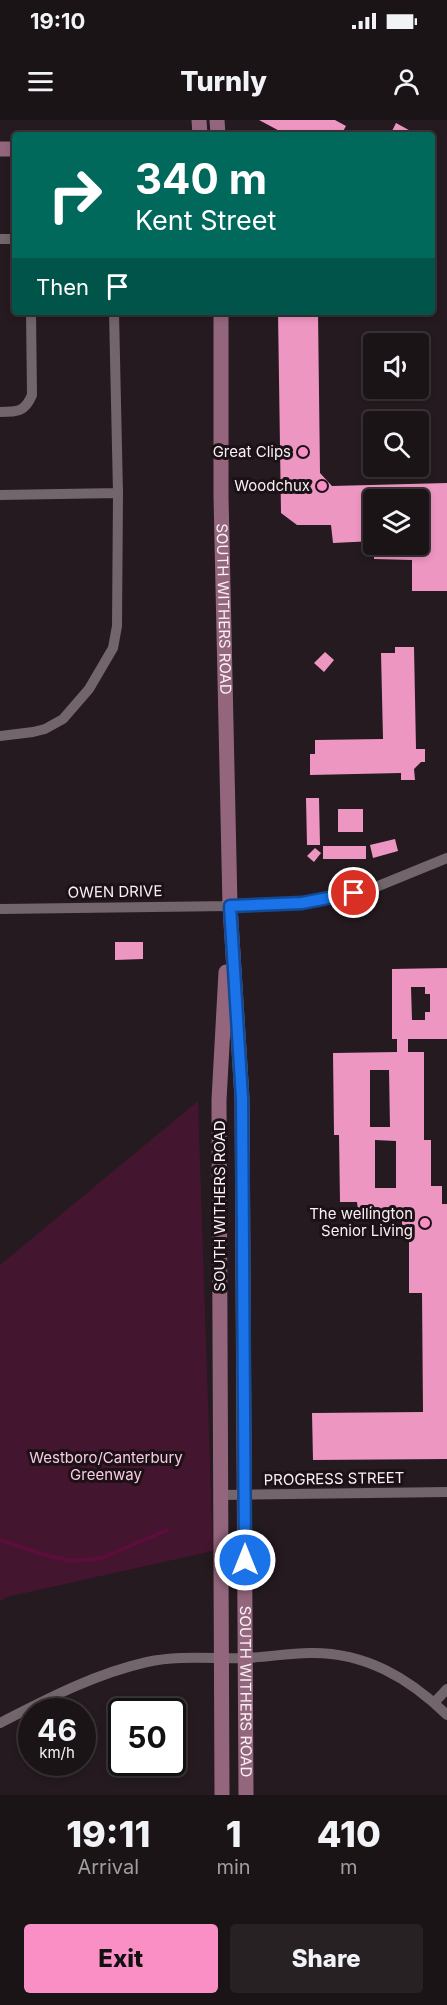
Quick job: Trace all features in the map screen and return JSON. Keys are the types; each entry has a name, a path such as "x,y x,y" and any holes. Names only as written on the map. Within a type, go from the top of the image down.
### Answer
{"main road":[{"name":"SOUTH WITHERS ROAD","path":"221,315 221,508 230,906 242,1098 246,1795"},
{"name":"SOUTH WITHERS ROAD","path":"222,1795 219,1100 230,906"}],"street":[{"path":"0,412 17,412 28,405 32,395 31,315"},
{"path":"0,736 45,729 63,719 89,689 113,648 117,626 118,493 114,315"},
{"path":"0,495 118,493"},
{"name":"OWEN DRIVE","path":"0,909 302,903 337,898 371,889 447,858"},
{"name":"PROGRESS STREET","path":"222,1495 447,1492"},
{"path":"0,1723 101,1675 147,1662 311,1653 356,1658 379,1666 416,1687 447,1715"},
{"path":"434,1702 447,1689"}],"green space":[{"name":"Westboro/Canterbury Greenway","path":"198,1101 213,1551 7,1597 0,1601 0,1265"}],"building":[{"path":"259,120 335,120 346,126 343,132 281,132"},
{"path":"396,123 412,132 392,132"},
{"path":"278,315 318,315 320,473 332,486 447,483 447,591 412,591 412,560 374,559 374,555 429,555 429,489 363,489 363,542 333,543 331,525 297,525 281,513"},
{"path":"395,647 414,647 416,749 425,749 425,762 421,762 414,769 415,780 401,780 401,773 310,775 310,754 315,754 315,740 383,739 381,653 395,653"},
{"path":"325,652 334,660 324,672 314,663"},
{"path":"306,798 319,798 320,845 307,845"},
{"path":"338,809 363,809 363,832 338,832"},
{"path":"395,839 398,851 373,858 370,845"},
{"path":"323,846 366,846 366,859 323,859"},
{"path":"315,848 321,853 314,862 307,856"},
{"path":"115,942 143,942 143,959 115,960"},
{"name":"The wellington Senior Living","path":"447,968 447,1039 408,1039 408,1052 424,1052 424,1140 431,1140 431,1186 442,1186 442,1204 447,1204 447,1459 313,1460 312,1413 423,1412 422,1293 409,1293 409,1237 402,1237 402,1210 358,1210 357,1202 340,1202 339,1135 334,1135 333,1053 397,1052 397,1039 392,1039 392,969","holes":["411,987 425,987 425,994 430,994 430,1012 425,1012 425,1020 412,1020","370,1070 389,1070 390,1127 370,1127","375,1140 396,1141 396,1188 375,1188"]}],"waterway":[{"path":"0,1540 70,1561 102,1558 167,1530"}],"place":[{"name":"Great Clips","path":"303,452"},
{"name":"Woodchux","path":"322,486"},
{"name":"The wellington Senior Living","path":"425,1223"}],"route":[{"path":"245,1560 242,1098 230,906 302,903 354,893"}]}
